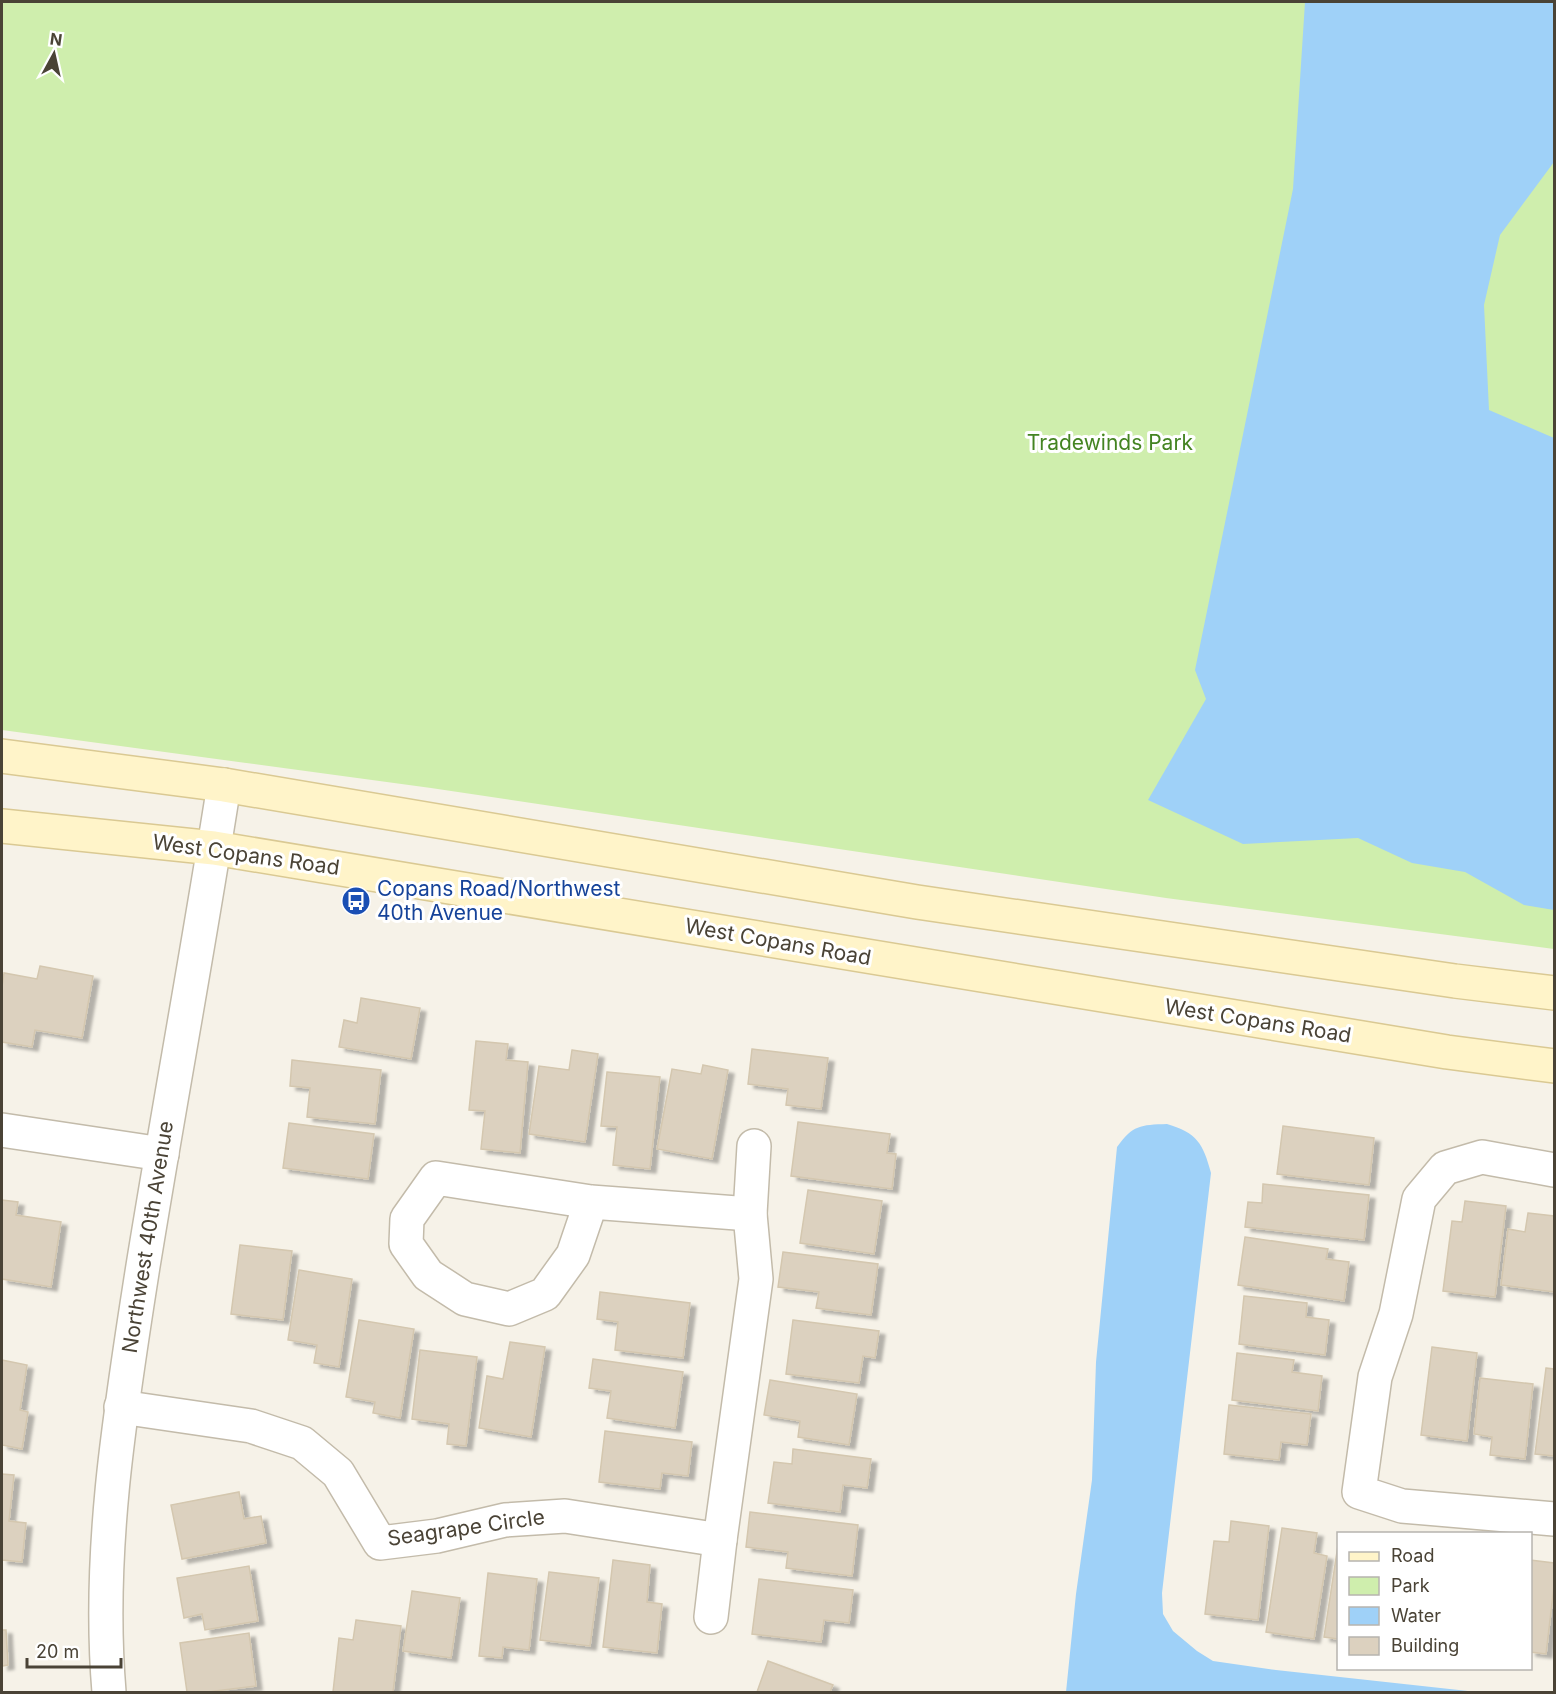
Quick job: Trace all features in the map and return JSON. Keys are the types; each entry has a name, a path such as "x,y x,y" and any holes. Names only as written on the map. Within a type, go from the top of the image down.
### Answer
{"main road":[{"path":"2,756 224,784 917,902 1444,980 1554,993"},
{"name":"West Copans Road","path":"2,826 214,848 1447,1053 1554,1066"}],"street":[{"name":"Northwest 40th Avenue","path":"110,1692 105,1644 110,1522 121,1407 224,784"},
{"path":"2,1130 162,1154"},
{"path":"711,1617 756,1279 750,1214 754,1146"},
{"path":"1554,1170 1482,1157 1445,1168 1419,1199 1396,1314 1375,1377 1359,1492 1402,1506 1554,1519"},
{"path":"591,1202 573,1255 545,1294 509,1310 465,1299 428,1275 406,1244 407,1219 436,1178 591,1202 750,1214"},
{"name":"Seagrape Circle","path":"121,1407 251,1426 302,1443 338,1473 380,1543 437,1536 506,1520 565,1516 720,1540"}],"green space":[{"name":"Tradewinds Park","path":"2,2 1554,2 1554,949 1166,898 431,788 2,730"}],"water":[{"path":"1305,2 1554,2 1554,162 1500,235 1484,305 1489,410 1554,438 1554,910 1524,905 1465,872 1412,863 1358,838 1243,844 1148,800 1206,699 1195,670 1293,189"},
{"path":"1167,1124 1185,1131 1197,1141 1205,1154 1211,1173 1162,1593 1163,1614 1173,1631 1213,1661 1477,1692 1066,1692 1076,1594 1092,1480 1096,1362 1117,1147 1133,1130 1150,1125"}],"building":[{"path":"40,966 93,976 82,1038 35,1030 32,1047 2,1042 4,973 37,979"},
{"path":"361,998 420,1008 411,1059 339,1047 344,1020 357,1023"},
{"path":"476,1041 508,1044 506,1060 528,1062 520,1153 481,1149 485,1111 469,1110"},
{"path":"752,1049 828,1058 821,1109 786,1105 788,1089 748,1084"},
{"path":"572,1050 598,1054 585,1142 529,1134 539,1066 569,1070"},
{"path":"292,1060 381,1070 375,1124 307,1117 310,1088 290,1086"},
{"path":"703,1065 728,1070 712,1159 657,1149 672,1069 701,1074"},
{"path":"607,1072 660,1077 650,1169 613,1165 617,1127 601,1126"},
{"path":"798,1122 890,1134 887,1153 896,1154 892,1189 791,1176"},
{"path":"289,1123 374,1134 368,1179 283,1168"},
{"path":"1283,1126 1374,1138 1369,1185 1277,1174"},
{"path":"1263,1184 1369,1195 1364,1240 1245,1227 1248,1202 1262,1203"},
{"path":"808,1190 882,1201 874,1254 800,1243"},
{"path":"2,1200 18,1202 16,1215 61,1222 51,1287 2,1279"},
{"path":"1465,1201 1506,1206 1495,1297 1443,1291 1452,1221 1462,1222"},
{"path":"1528,1213 1554,1216 1554,1292 1501,1285 1508,1229 1525,1232"},
{"path":"1245,1237 1328,1249 1326,1259 1349,1262 1344,1301 1238,1285"},
{"path":"240,1245 292,1251 283,1320 231,1314"},
{"path":"783,1252 878,1264 871,1315 816,1308 819,1292 778,1287"},
{"path":"299,1270 352,1279 339,1367 314,1363 317,1345 288,1340"},
{"path":"600,1292 690,1303 683,1358 615,1350 618,1322 597,1319"},
{"path":"1244,1296 1307,1303 1306,1317 1329,1320 1325,1355 1239,1344"},
{"path":"359,1320 414,1329 400,1418 373,1413 375,1402 346,1397"},
{"path":"793,1320 879,1331 875,1358 863,1356 859,1383 786,1374"},
{"path":"510,1342 545,1347 531,1437 479,1428 487,1376 503,1379"},
{"path":"1432,1347 1477,1353 1467,1441 1421,1435"},
{"path":"420,1350 477,1357 466,1446 447,1444 449,1424 412,1419"},
{"path":"1237,1353 1294,1360 1292,1372 1322,1376 1318,1411 1232,1400"},
{"path":"593,1359 683,1372 675,1428 607,1418 611,1391 589,1388"},
{"path":"2,1360 27,1365 20,1410 28,1412 22,1449 2,1445"},
{"path":"1546,1368 1554,1369 1554,1456 1535,1454"},
{"path":"1480,1378 1533,1384 1525,1459 1490,1455 1492,1437 1474,1434"},
{"path":"770,1380 857,1394 849,1445 798,1437 800,1421 764,1415"},
{"path":"1229,1405 1311,1414 1307,1445 1281,1442 1279,1460 1224,1454"},
{"path":"605,1431 692,1442 688,1476 662,1473 660,1489 599,1482"},
{"path":"793,1449 871,1459 867,1488 843,1485 840,1512 768,1503 774,1462 792,1464"},
{"path":"2,1474 14,1475 9,1521 26,1523 22,1562 2,1560"},
{"path":"239,1492 244,1519 261,1516 266,1543 182,1559 171,1505"},
{"path":"750,1512 858,1525 852,1576 786,1568 788,1552 746,1547"},
{"path":"1231,1521 1269,1526 1258,1620 1205,1614 1214,1541 1229,1542"},
{"path":"1282,1528 1317,1533 1314,1553 1327,1556 1314,1639 1266,1632"},
{"path":"1337,1552 1337,1639 1324,1637"},
{"path":"613,1560 650,1565 647,1602 662,1604 657,1653 603,1647"},
{"path":"1532,1560 1554,1563 1554,1586 1546,1654 1532,1652"},
{"path":"249,1566 258,1621 205,1630 202,1614 184,1618 177,1578"},
{"path":"549,1572 599,1578 590,1646 540,1640"},
{"path":"488,1573 537,1579 529,1650 503,1647 502,1658 479,1656"},
{"path":"759,1579 853,1590 849,1623 824,1620 821,1642 752,1634"},
{"path":"412,1591 460,1598 451,1658 403,1651"},
{"path":"356,1620 401,1626 393,1692 333,1692 339,1638 353,1640"},
{"path":"2,1630 6,1630 8,1665 2,1666"},
{"path":"249,1633 256,1686 187,1692 180,1643"},
{"path":"768,1661 833,1685 830,1692 757,1692"}],"place":[{"name":"Copans Road/Northwest 40th Avenue","path":"356,901"}]}
